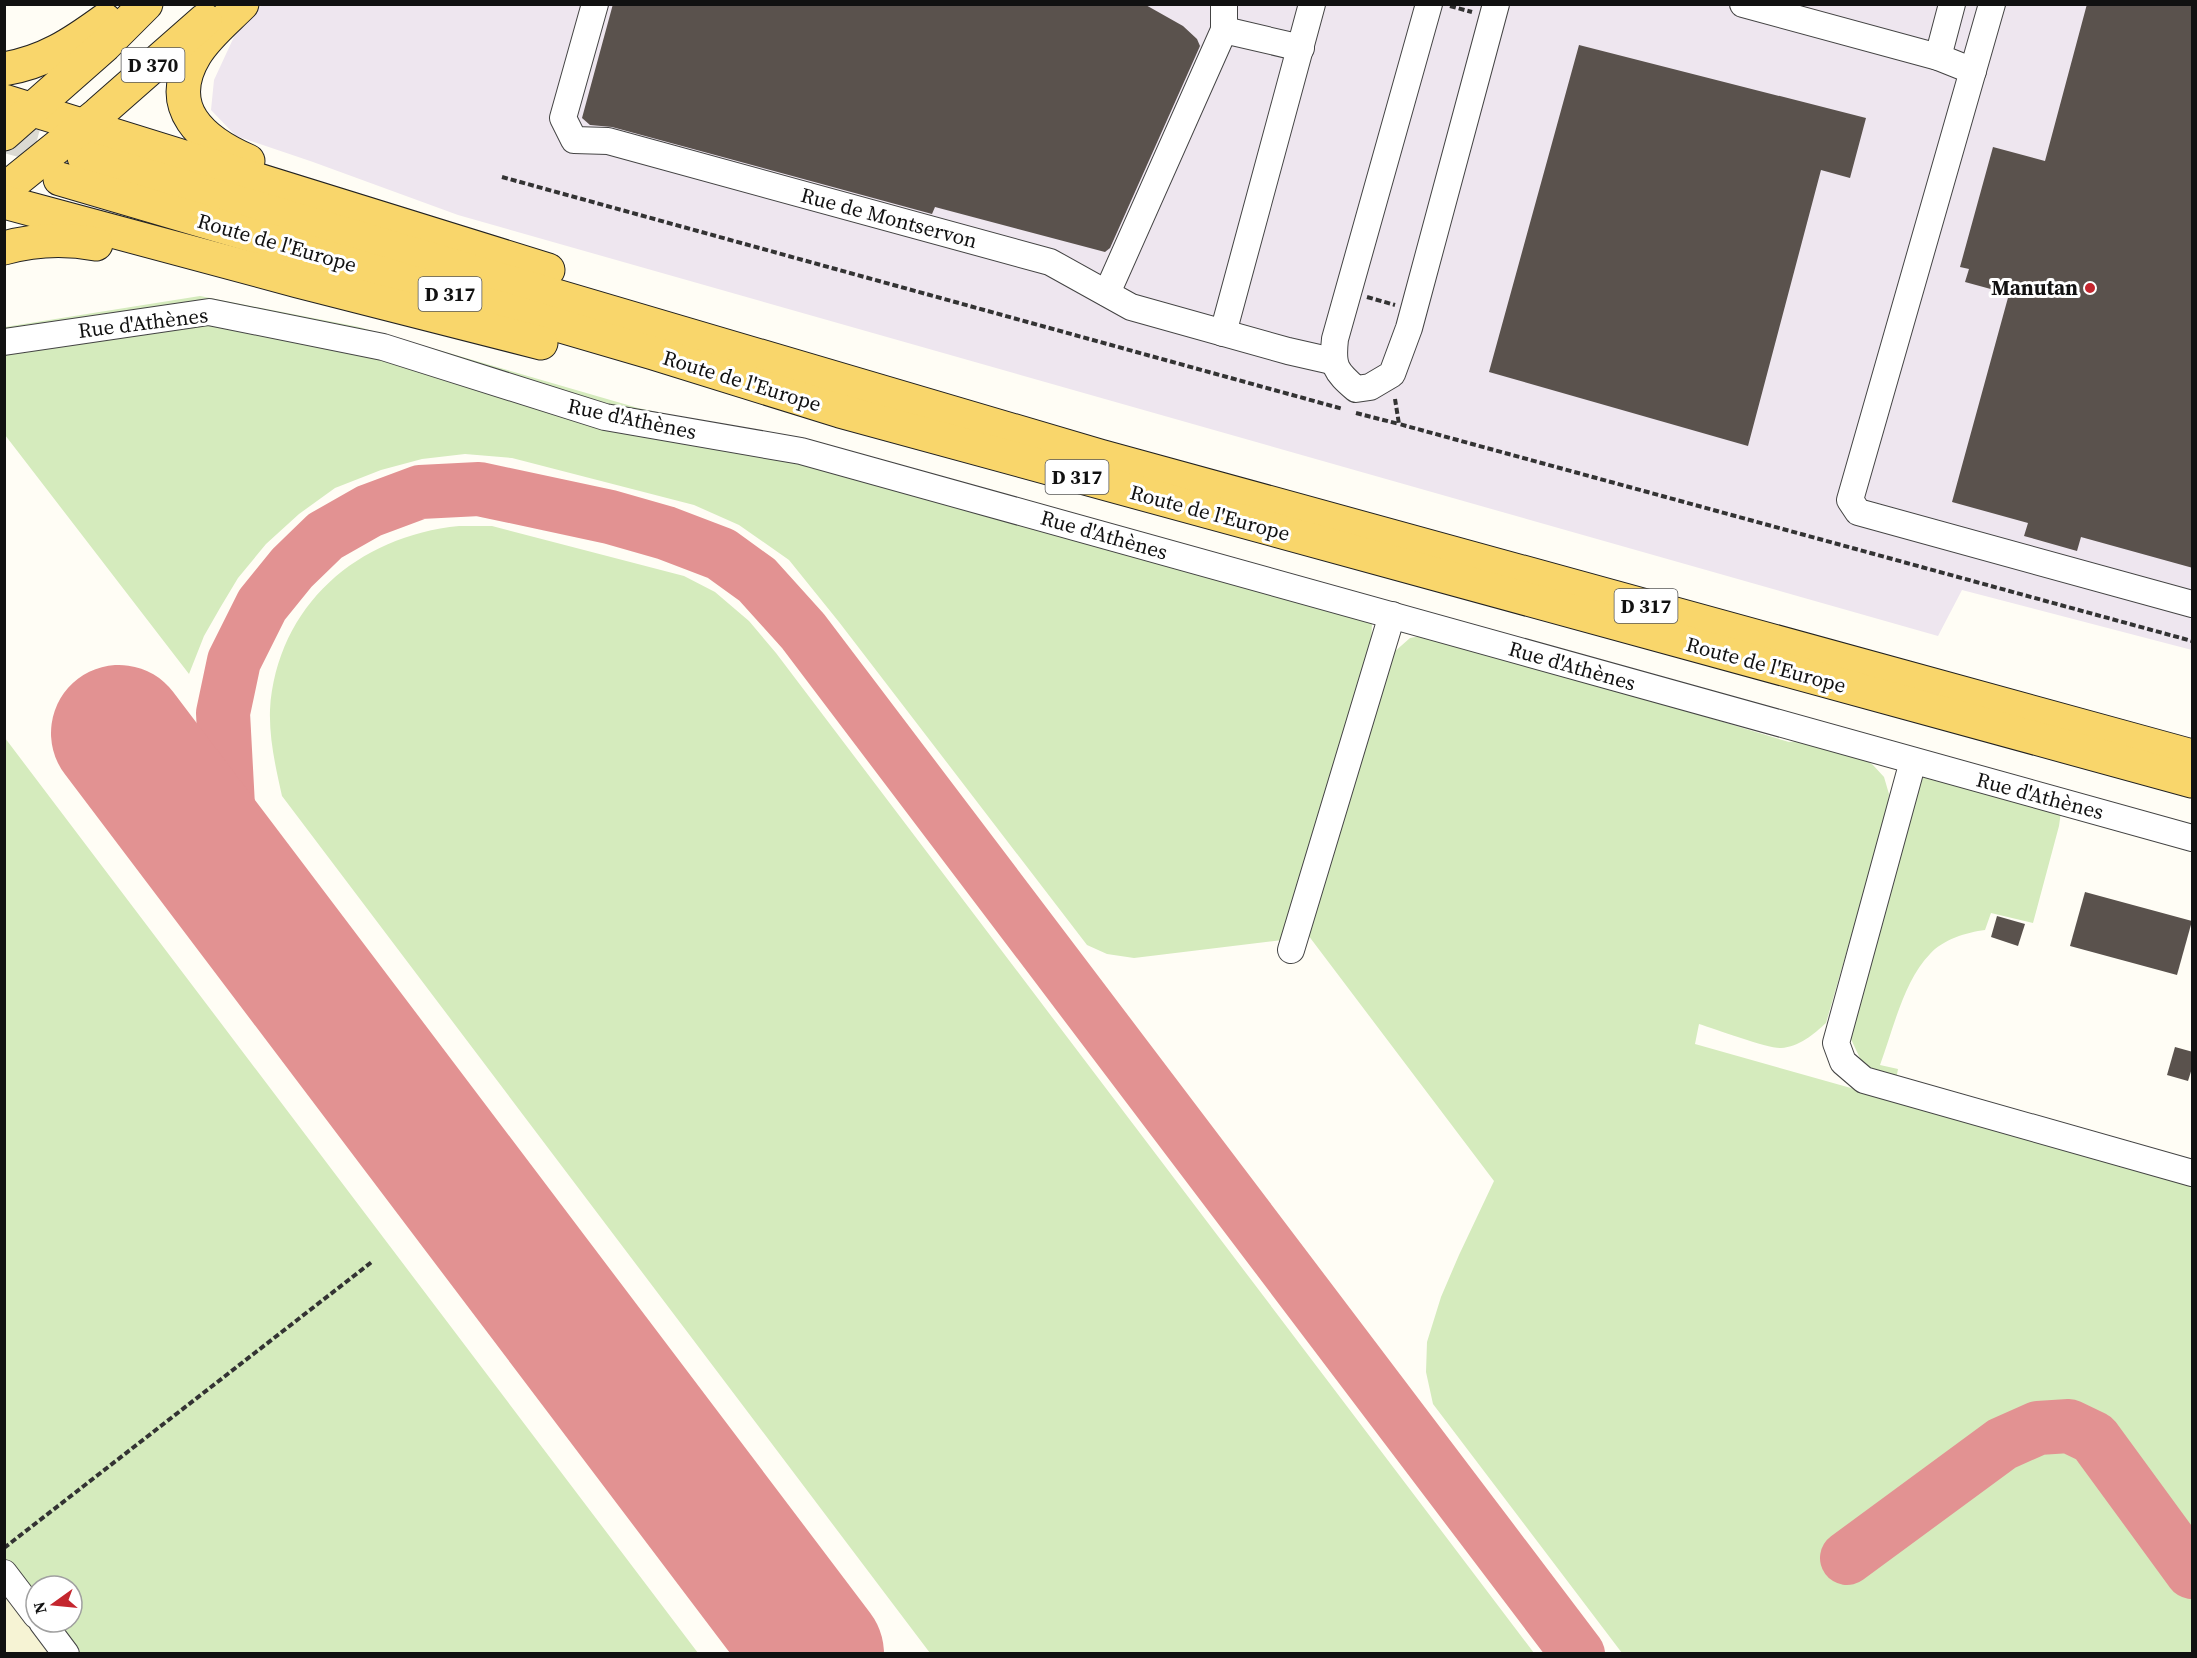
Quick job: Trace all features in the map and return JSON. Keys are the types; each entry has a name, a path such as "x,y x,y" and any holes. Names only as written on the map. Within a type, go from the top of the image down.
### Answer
{"main road":[{"path":"4,69 38,60 71,45 126,4"},
{"name":"D 370","path":"4,134 19,105 105,45 146,4"},
{"name":"D 370","path":"4,190 84,141 222,4"},
{"path":"242,4 204,43 188,69 184,94 189,116 204,136 230,153 373,215"},
{"path":"4,202 298,281 817,414 840,395 830,354 471,247 373,215 84,141 19,105"},
{"name":"Route de l'Europe","path":"84,141 840,395 2193,781"},
{"name":"Route de l'Europe","path":"60,179 642,350 1111,459 2193,756"},
{"path":"4,248 51,239 74,240 298,281"}],"street":[{"name":"Rue de Montservon","path":"595,4 563,118 574,140 608,141 1050,262 1131,307 1332,361"},
{"path":"1223,333 1312,4"},
{"path":"1429,4 1335,339 1332,361 1343,378 1356,389 1370,387 1392,374 1413,310 1496,4"},
{"path":"1743,4 1938,57 1973,71"},
{"path":"1938,57 1952,4"},
{"path":"1992,4 1850,500 1858,512 2193,604"},
{"path":"1107,292 1224,17 1301,48"},
{"name":"Rue d'Athènes","path":"4,342 208,312 383,347 605,417 801,451 2193,838"},
{"path":"1291,950 1392,615"},
{"path":"1913,760 1836,1043 1843,1062 1864,1080 2193,1173"},
{"path":"4,1573 24,1599"},
{"path":"51,1634 66,1653"}],"path":[{"path":"502,177 2193,641"},
{"path":"1348,292 1413,310"},
{"path":"1392,374 1399,424"},
{"path":"4,1548 373,1261"}],"shaded area":[{"path":"262,5 2192,5 2192,650 1962,590 1938,636 458,215 236,136 211,110 214,80 239,26"},
{"path":"5,1594 24,1619 24,1634 35,1634 49,1653 5,1653"}],"green space":[{"path":"200,296 359,327 638,408 805,443 1373,599 1371,648 1283,940 1134,958 1107,954 1087,945 789,560 739,525 694,505 512,458 465,454 422,459 381,470 335,488 299,514 266,544 238,578 204,636 189,674 5,435 5,327"},
{"path":"459,526 492,526 684,576 715,592 749,621 776,653 1534,1653 930,1653 282,796 275,765 270,710 276,672 288,638 306,608 329,582 357,561 388,544 422,532"},
{"path":"1432,634 1680,702 1703,716 1789,742 1818,740 1850,749 1873,765 1884,777 1889,794 1888,809 1826,1023 1800,1043 1781,1048 1754,1042 1699,1024 1695,1044 2192,1184 2192,1653 1622,1653 1433,1404 1426,1372 1427,1342 1441,1297 1494,1181 1305,931 1393,653 1410,638"},
{"path":"5,738 698,1653 49,1653 35,1634 84,1634 84,1574 24,1574 24,1619 5,1594"},
{"path":"1921,775 2061,812 2033,923 1991,913 1985,930 1963,935 1941,945 1930,954 1913,977 1900,1006 1880,1065 1898,1069 1896,1080 1865,1069 1850,1037"}],"building":[{"path":"613,4 1144,4 1183,26 1197,39 1200,46 1110,248 1105,252 935,207 932,214 612,127 590,125 582,118"},
{"name":"Manutan","path":"2087,4 2193,4 2193,568 2081,537 2077,551 2024,536 2028,523 1952,502 2009,294 1965,282 1969,269 1960,267 1993,147 2045,161"},
{"path":"1579,45 1866,118 1850,178 1821,170 1748,446 1489,372"},
{"path":"2085,892 2192,921 2177,975 2070,946"},
{"path":"1997,916 2025,924 2018,946 1991,937"},
{"path":"2175,1047 2193,1052 2193,1065 2188,1081 2167,1075"}],"taxiway":[{"path":"271,933 243,877 228,806 223,713 234,661 262,605 292,568 325,536 369,511 420,492 479,489 610,517 666,533 721,554 757,580 803,631 1578,1654"},
{"path":"1847,1558 2002,1444 2038,1428 2069,1426 2094,1438 2192,1572"}],"runway":[{"path":"119,733 816,1654"}],"tunnel":[{"path":"4,136 79,156"}],"place":[{"name":"Manutan","path":"2090,288"}]}
